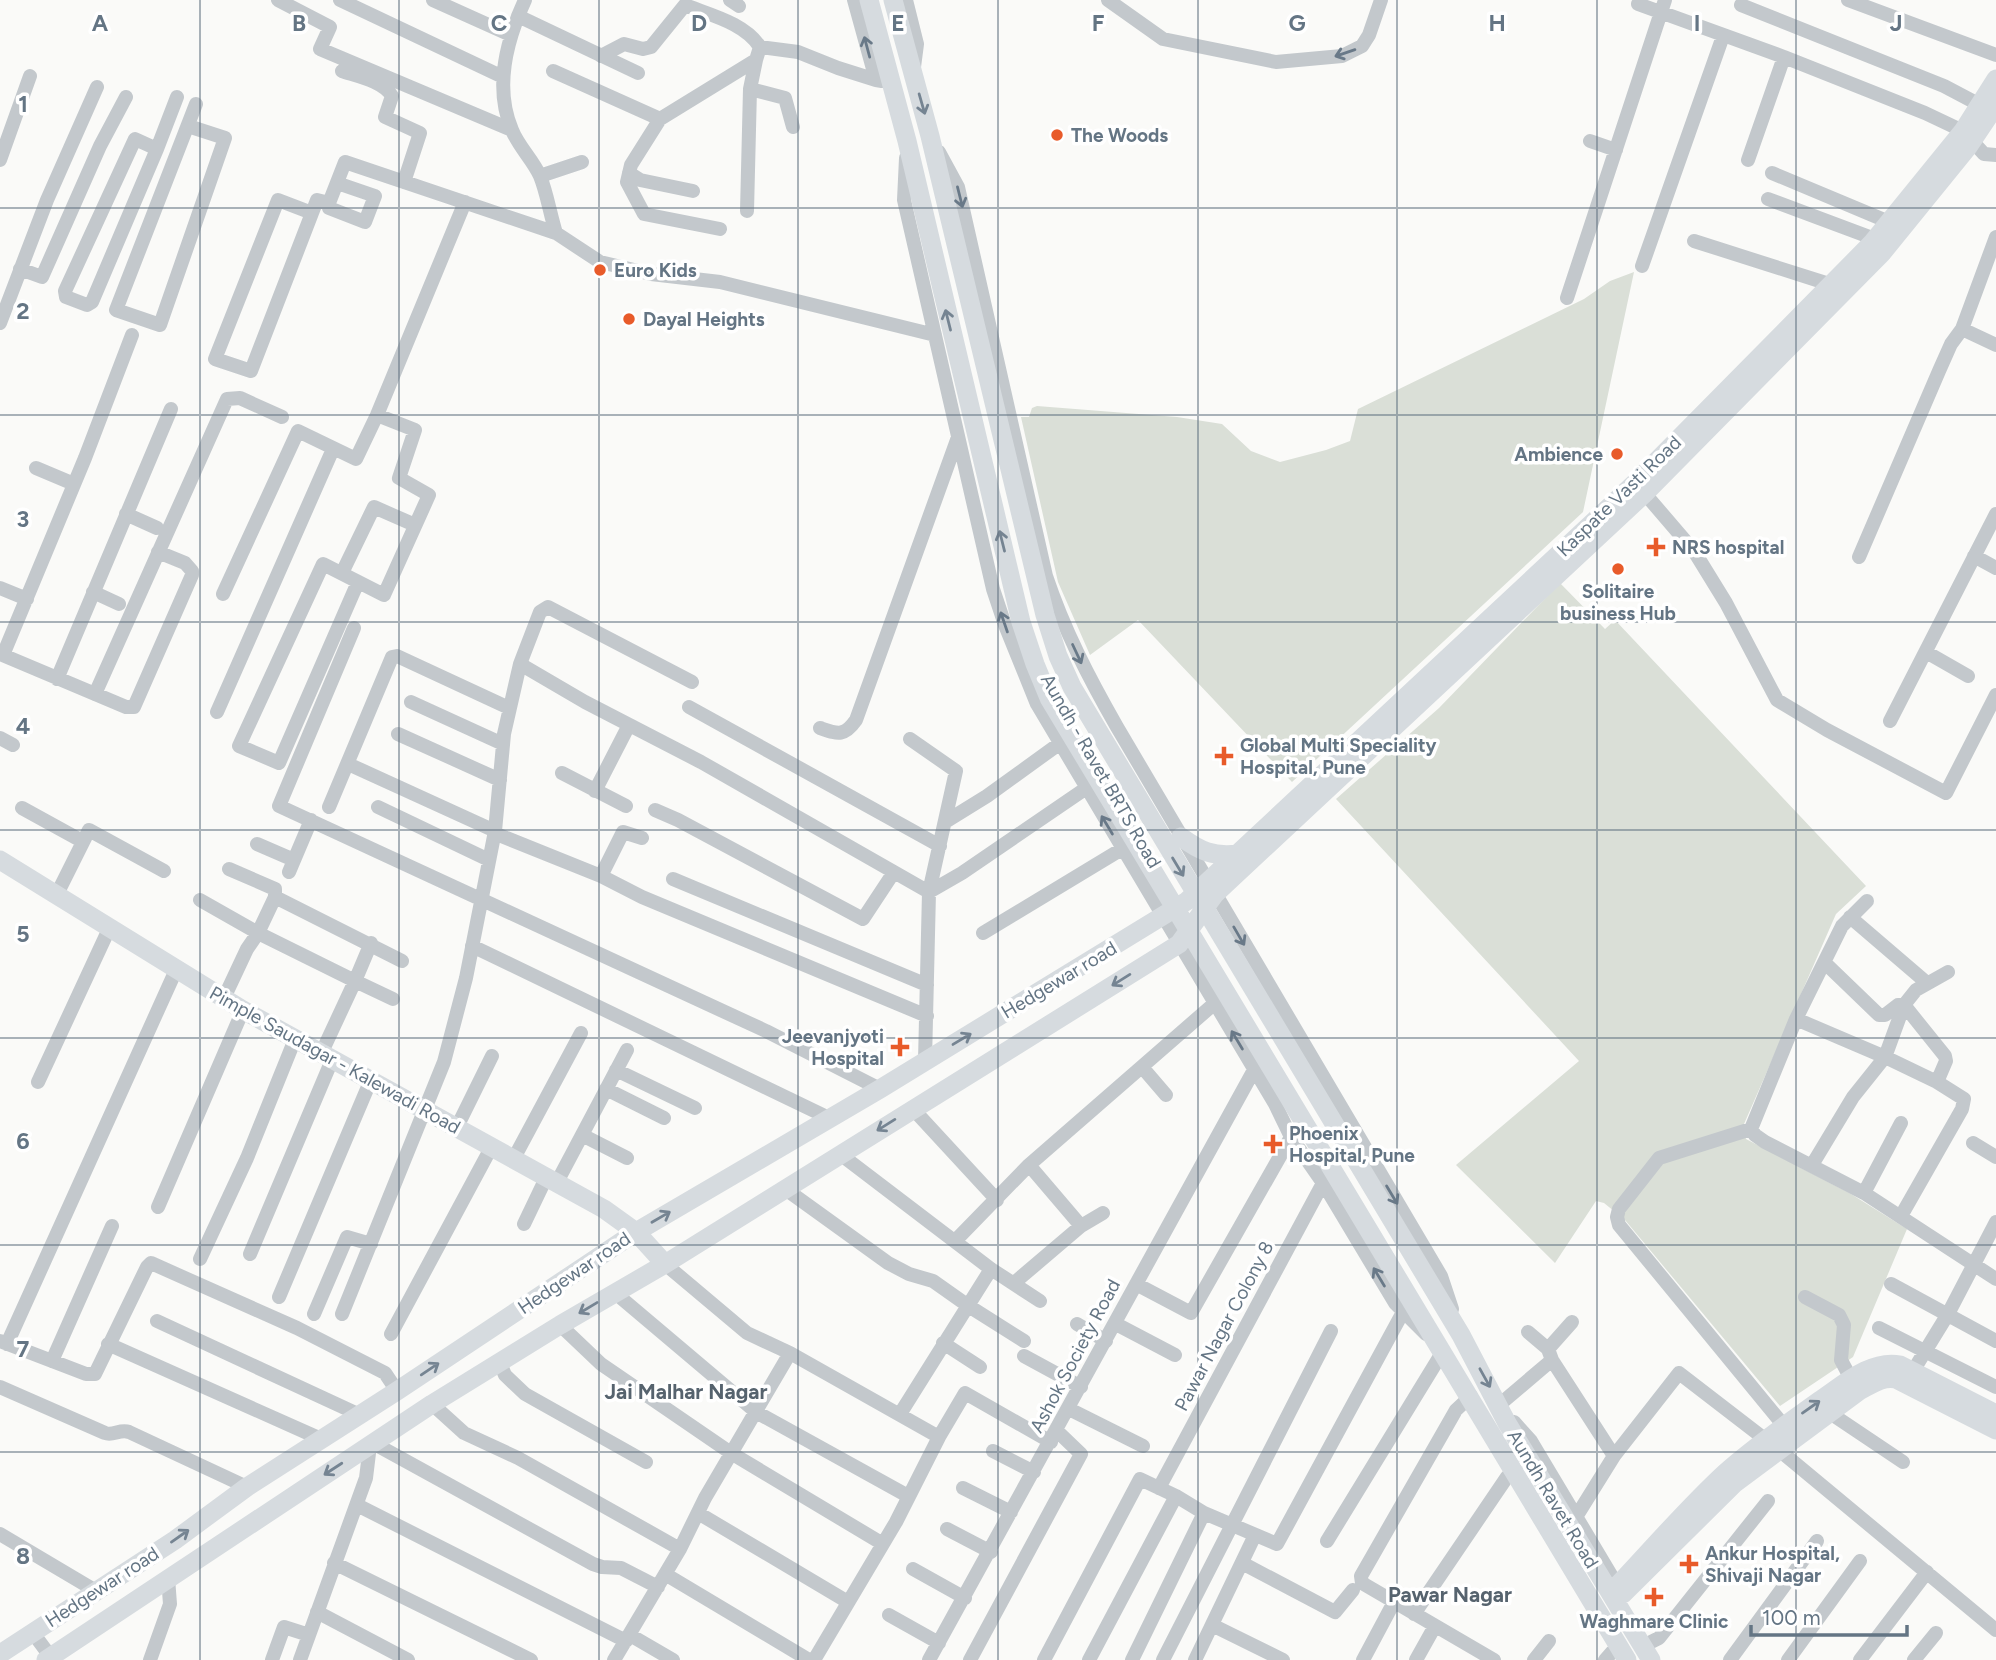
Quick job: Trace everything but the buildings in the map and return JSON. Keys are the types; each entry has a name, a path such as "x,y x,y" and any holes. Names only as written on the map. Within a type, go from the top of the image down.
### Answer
{"main road":[{"path":"869,0 882,52 883,81 906,141"},
{"path":"893,0 930,136"},
{"name":"Kaspate Vasti Road","path":"1211,888 1640,488 1882,253 1968,136 1988,105 1996,79"},
{"name":"Aundh Ravet Road","path":"930,136 1042,603 1058,656 1072,687 1461,1335 1502,1410 1651,1651"},
{"name":"Kaspate Vasti Road","path":"1640,488 1829,284 1875,239 1968,136"},
{"name":"Aundh Ravet Road","path":"906,141 1021,622 1049,698 1409,1310 1441,1350 1471,1396 1615,1658"},
{"name":"Kaspate Vasti Road","path":"1211,888 1238,853 1351,757"},
{"path":"1181,837 1199,850 1210,854 1238,853"},
{"name":"Pimple Saudagar - Kalewadi Road","path":"0,860 243,1010 604,1209 636,1232 664,1264"},
{"path":"1180,944 1211,888"},
{"name":"Hedgewar road","path":"0,1654 175,1540 247,1487 636,1232 880,1089 1211,888"},
{"name":"Hedgewar road","path":"50,1659 432,1404 664,1264 1180,944"},
{"path":"1618,1591 1639,1570 1696,1501 1789,1432 1851,1379 1874,1367 1889,1363 1913,1371 1940,1393 1996,1430"},
{"path":"1789,1432 1830,1413 1859,1391 1890,1377 1996,1414"}],"street":[{"path":"278,0 330,27 320,49 512,130"},
{"path":"340,0 503,77"},
{"path":"433,0 511,35"},
{"path":"526,0 511,35 503,77 505,100 512,130 540,176 556,233"},
{"path":"854,0 883,81"},
{"path":"906,0 918,44 913,73"},
{"path":"1108,0 1163,39 1276,62 1342,56 1362,46 1381,0"},
{"path":"1848,0 1996,55"},
{"path":"601,56 624,44 643,49 651,47 680,2 732,23 756,41 758,54 750,89 747,211"},
{"path":"1638,4 1663,6 1723,36 1784,57 1925,113 1968,136 1984,154 1996,155"},
{"path":"1741,5 1988,105"},
{"path":"1567,298 1663,6"},
{"path":"518,16 638,73"},
{"path":"1642,266 1723,36"},
{"path":"720,229 644,214 627,182 631,165 660,119 758,54 798,52 838,68 883,81"},
{"path":"1748,160 1784,57"},
{"path":"342,71 383,86 391,92 385,117 420,133 404,182"},
{"path":"553,71 660,119"},
{"path":"0,160 30,76"},
{"path":"0,323 47,200 97,88"},
{"path":"750,89 785,98 793,127"},
{"path":"20,269 42,277 100,146 126,97"},
{"path":"157,149 135,139 65,291 66,297 87,305 92,302 157,149 177,97"},
{"path":"188,126 225,138 160,325 116,310 196,104"},
{"name":"Aundh - Ravet BRTS Road","path":"930,136 958,187 1046,576 1058,612 1086,673 1441,1276 1461,1335"},
{"name":"Aundh - Ravet BRTS Road","path":"906,141 904,200 993,589 1004,625 1037,704 1085,789 1275,1104 1291,1137 1323,1183 1395,1303 1409,1310"},
{"path":"1590,141 1616,150"},
{"path":"337,183 375,196 365,222 329,208 329,203 345,162 556,233 600,262 651,274 720,282 935,335"},
{"path":"540,176 582,162"},
{"path":"629,173 640,180 693,191"},
{"path":"1772,173 1889,222"},
{"path":"1768,199 1875,239"},
{"path":"313,213 278,200 215,359 251,370 313,213 317,200 329,203"},
{"path":"223,594 298,431 356,459 377,415 465,202"},
{"path":"1859,557 1951,344 1962,329 1996,238"},
{"path":"1694,240 1829,284"},
{"path":"1962,329 1996,345"},
{"path":"132,335 74,484 2,654 126,707 134,707 192,575 185,563 158,552"},
{"path":"95,694 227,399 240,398 282,417"},
{"path":"57,679 171,409"},
{"path":"358,582 279,763 239,746 323,564 384,594 429,495 399,478 415,430 377,415"},
{"path":"820,728 837,733 849,730 856,720 958,436"},
{"path":"217,712 333,449"},
{"path":"36,468 74,484"},
{"path":"1640,488 1694,551 1726,603 1777,700 1827,730 1945,793 1996,695"},
{"path":"342,573 374,507 415,525"},
{"path":"126,514 157,528"},
{"path":"1890,721 1996,514"},
{"path":"1974,556 1996,568"},
{"path":"0,588 27,599"},
{"path":"93,592 119,604"},
{"path":"342,1314 444,1062 472,946 495,832 509,708 520,664 540,612 548,607 692,682"},
{"path":"354,628 279,806 766,1031 880,1089"},
{"path":"1926,652 1968,676"},
{"path":"329,807 392,657 397,656 509,708"},
{"path":"520,664 701,762 929,892"},
{"path":"411,702 503,744"},
{"path":"689,707 940,846"},
{"path":"595,791 629,725"},
{"path":"398,734 500,780"},
{"path":"910,739 956,771 929,892 925,1061"},
{"path":"945,822 987,796 1059,744"},
{"path":"348,764 495,832 601,876 642,897 927,1016"},
{"path":"562,773 626,806"},
{"path":"929,892 962,873 1085,789"},
{"path":"22,807 82,841"},
{"path":"378,807 489,860"},
{"path":"655,810 861,919 866,918 894,872"},
{"path":"257,844 291,866 311,820"},
{"path":"56,895 87,831 92,830 164,871"},
{"path":"601,876 622,832 642,838"},
{"path":"983,933 1122,849"},
{"path":"223,998 275,897 275,890 229,869"},
{"path":"673,879 927,985"},
{"path":"275,897 371,943 402,961"},
{"path":"200,900 258,933 393,999"},
{"path":"1751,1129 1796,1019 1842,926 1867,901"},
{"path":"1850,917 1927,983"},
{"path":"38,1082 109,929"},
{"path":"250,1254 371,943"},
{"path":"472,946 829,1118"},
{"path":"1825,963 1879,1015 1885,1015 1898,1004 1904,1005 1945,1056 1946,1061 1937,1082"},
{"path":"176,970 4,1342 86,1374 94,1374 151,1263 296,1328 385,1373 397,1391"},
{"path":"1812,1165 1853,1097 1885,1056 1904,1005 1916,990 1948,972"},
{"path":"957,1240 1029,1166 1215,1003"},
{"path":"158,1207 243,1010"},
{"path":"1796,1019 1885,1056 1961,1095 1964,1103 1901,1216"},
{"path":"513,1160 581,1033"},
{"path":"200,1259 247,1158 295,1040"},
{"path":"524,1224 582,1135 627,1050"},
{"path":"456,1129 492,1056"},
{"path":"1142,1067 1166,1095"},
{"path":"617,1070 695,1108"},
{"name":"Ashok Society Road","path":"929,1660 991,1552 1254,1070"},
{"path":"279,1297 370,1082"},
{"path":"606,1089 664,1118"},
{"path":"913,1109 997,1200"},
{"path":"1864,1193 1901,1123"},
{"path":"1751,1129 1765,1142 1864,1193 1996,1279"},
{"path":"1751,1129 1658,1158 1623,1201 1616,1217 1619,1225 1789,1432"},
{"path":"582,1135 627,1158"},
{"path":"1136,1284 1190,1314 1291,1137"},
{"path":"1973,1143 1996,1157"},
{"path":"391,1334 491,1148"},
{"path":"840,1154 957,1240 991,1269 1040,1301"},
{"path":"1029,1166 1082,1226"},
{"name":"Pawar Nagar Colony 8","path":"1159,1488 1323,1183"},
{"path":"784,1188 894,1267 933,1281 1081,1387"},
{"path":"1014,1283 1082,1226 1103,1213"},
{"path":"1913,1371 1948,1314 1996,1222"},
{"path":"52,1361 112,1226"},
{"path":"314,1314 347,1237 371,1244"},
{"path":"664,1264 747,1333 790,1353 939,1437"},
{"path":"900,1414 991,1269"},
{"path":"1891,1284 1996,1341"},
{"path":"614,1292 756,1412 908,1496"},
{"path":"1805,1297 1839,1315 1844,1325 1841,1360 1851,1379"},
{"path":"1044,1660 1140,1479 1204,1513 1277,1545 1409,1310"},
{"path":"157,1321 360,1415"},
{"path":"1572,1322 1550,1355 1502,1410 1531,1441 1651,1651 1662,1660"},
{"path":"1077,1324 1106,1341"},
{"path":"1116,1324 1175,1355"},
{"path":"560,1325 601,1364 731,1453 883,1544"},
{"path":"1879,1328 1996,1387"},
{"path":"1163,1660 1331,1331"},
{"path":"1528,1332 1550,1355 1614,1456"},
{"path":"943,1343 980,1367"},
{"path":"108,1344 321,1439"},
{"path":"1327,1541 1441,1350"},
{"path":"614,1660 790,1353"},
{"path":"500,1363 505,1375 525,1394 646,1462"},
{"path":"1576,1517 1614,1456 1679,1373 1996,1630"},
{"path":"0,1387 104,1433 129,1432 247,1487"},
{"path":"300,1660 366,1478 372,1444 593,1564 621,1568 662,1580 812,1660 883,1544 965,1393 1054,1436 1081,1454 970,1660"},
{"path":"1471,1396 1456,1410 1361,1576 1362,1583 1494,1660"},
{"path":"432,1404 464,1433 518,1458 680,1549"},
{"path":"1069,1409 1143,1446"},
{"path":"1830,1413 1903,1462"},
{"path":"1483,1417 1489,1445 1590,1607 1615,1658"},
{"path":"993,1451 1034,1472"},
{"path":"1414,1614 1507,1477"},
{"path":"963,1488 1011,1512"},
{"path":"1089,1660 1176,1496"},
{"path":"1651,1651 1768,1501"},
{"path":"357,1505 673,1660"},
{"path":"698,1513 848,1602"},
{"path":"1132,1660 1204,1513"},
{"path":"947,1529 991,1552"},
{"path":"0,1534 96,1591"},
{"path":"1195,1660 1255,1535"},
{"path":"1730,1660 1817,1541"},
{"path":"1788,1660 1860,1561"},
{"path":"334,1563 531,1660"},
{"path":"1242,1563 1335,1612 1353,1590"},
{"path":"913,1569 965,1598"},
{"path":"1860,1660 1927,1572"},
{"path":"150,1660 170,1604 168,1578"},
{"path":"1363,1660 1394,1602"},
{"path":"317,1612 408,1660"},
{"path":"889,1615 939,1643"},
{"path":"1212,1625 1283,1660"},
{"path":"1416,1660 1435,1626"},
{"path":"272,1660 284,1627 309,1636"},
{"path":"33,1633 50,1659"},
{"path":"1914,1660 1936,1633"},
{"path":"1534,1660 1549,1641"},
{"path":"1460,1660 1468,1646"}],"shaded area":[{"path":"1634,272 1583,512 1292,782 1138,620 1090,655 1058,582 1021,417 1029,417 1032,408 1037,406 1177,417 1222,424 1251,451 1280,462 1350,441 1358,409 1584,299 1610,281"},
{"path":"1560,583 1605,629 1615,620 1866,886 1836,914 1744,1124 1746,1139 1851,1194 1907,1229 1853,1357 1780,1406 1625,1220 1604,1203 1596,1201 1555,1263 1456,1165 1579,1061 1336,799 1439,708"}],"place":[{"name":"The Woods","path":"1057,135"},
{"name":"Euro Kids","path":"600,270"},
{"name":"Dayal Heights","path":"629,319"},
{"name":"Ambience","path":"1617,454"},
{"name":"NRS hospital","path":"1656,547"},
{"name":"Solitaire business Hub","path":"1618,569"},
{"name":"Global Multi Speciality Hospital, Pune","path":"1224,756"},
{"name":"Jeevanjyoti Hospital","path":"900,1047"},
{"name":"Phoenix Hospital, Pune","path":"1273,1144"},
{"name":"Ankur Hospital, Shivaji Nagar","path":"1689,1564"},
{"name":"Waghmare Clinic","path":"1654,1597"}],"district":[{"name":"Jai Malhar Nagar","path":"686,1391"},
{"name":"Pawar Nagar","path":"1450,1594"}]}
